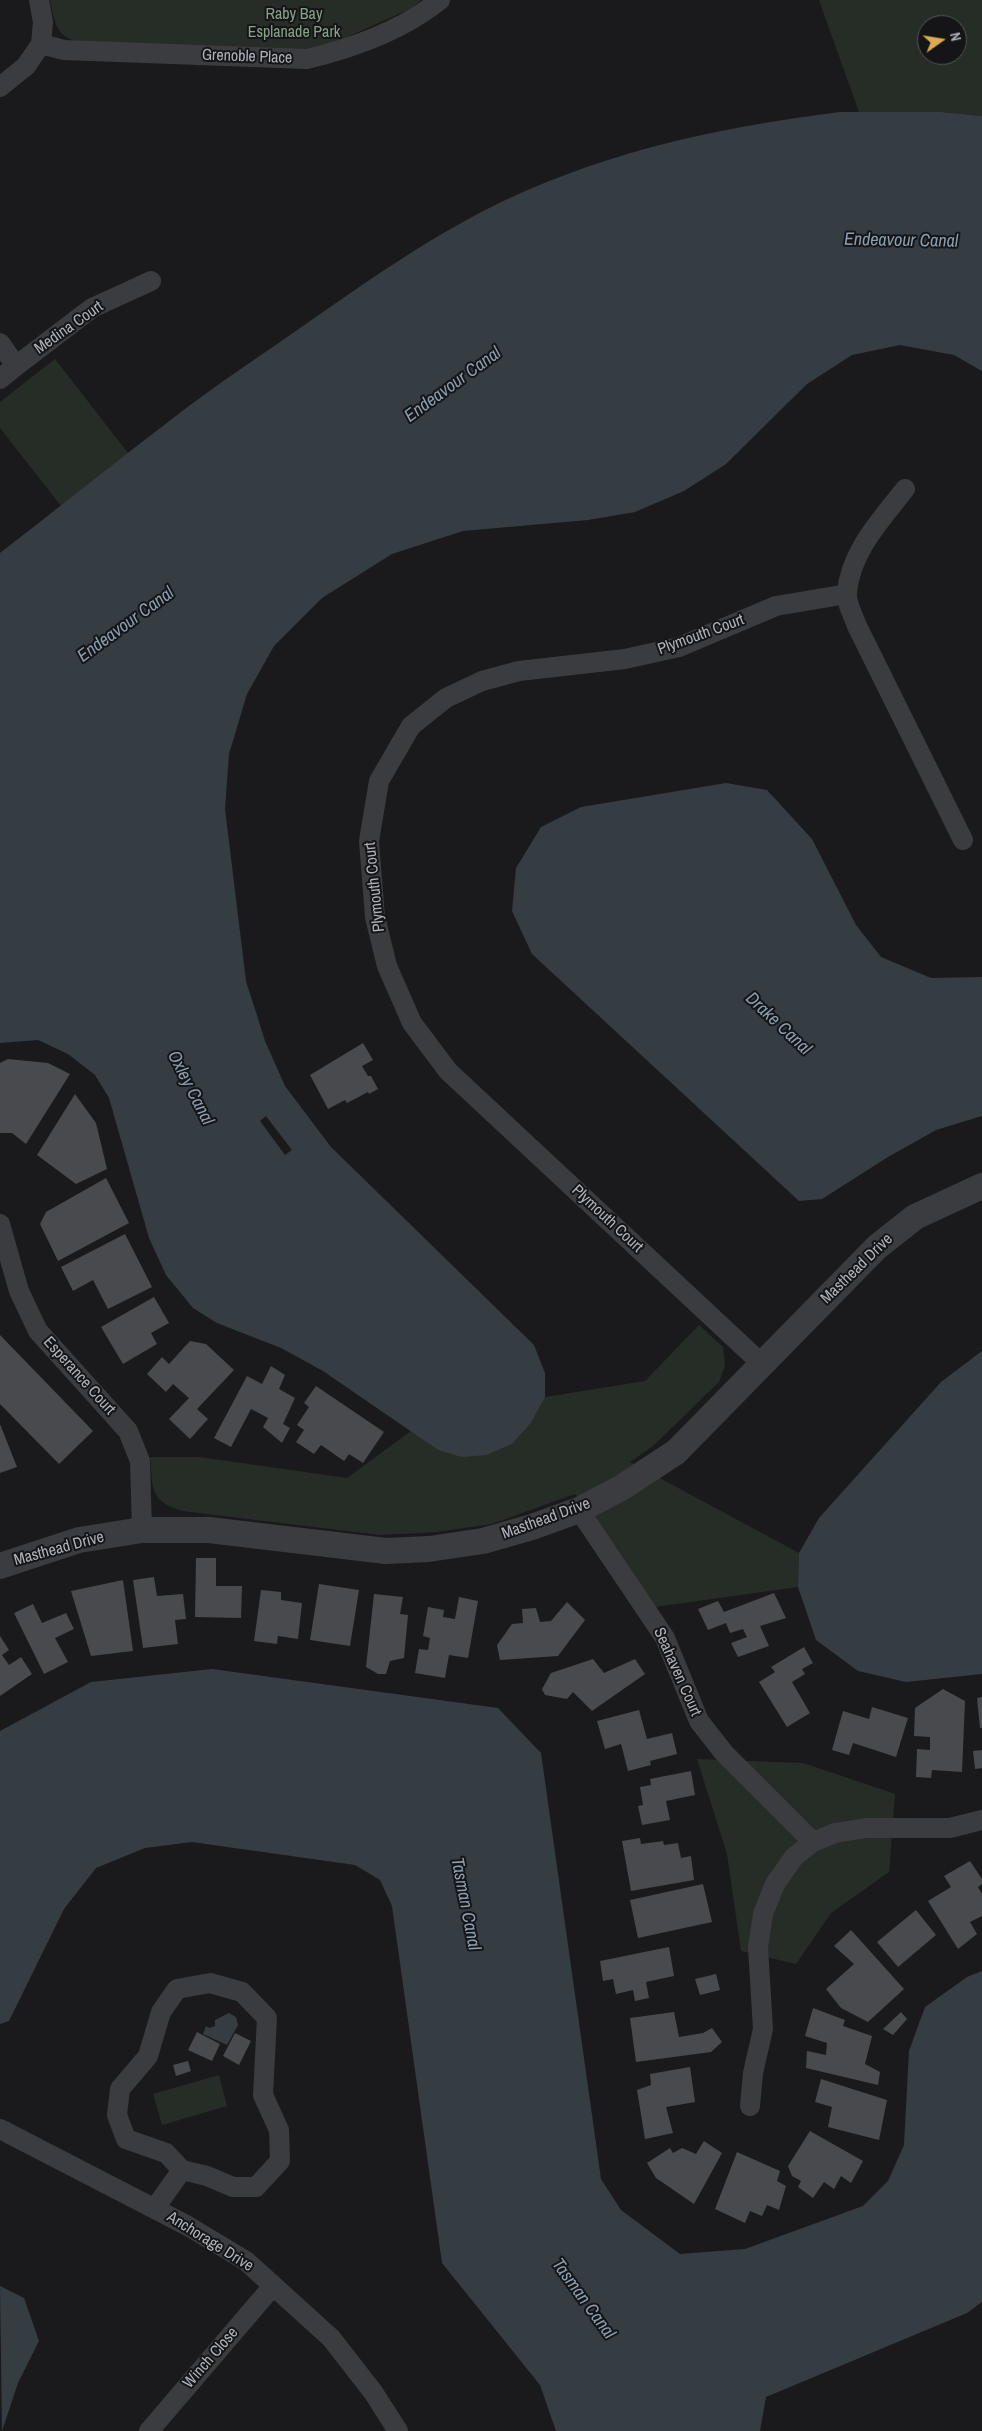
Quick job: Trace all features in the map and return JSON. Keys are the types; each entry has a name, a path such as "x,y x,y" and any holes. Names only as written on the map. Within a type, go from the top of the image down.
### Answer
{"street":[{"path":"0,87 26,66 41,44 43,22 39,0"},
{"name":"Grenoble Place","path":"41,44 64,50 307,59 339,51 420,17 440,0"},
{"name":"Medina Court","path":"0,379 92,308 151,281"},
{"path":"0,343 16,366"},
{"path":"905,490 873,530 856,559 847,594 857,626 963,840"},
{"name":"Plymouth Court","path":"762,1364 448,1071 412,1023 387,966 375,917 368,841 379,781 411,726 446,698 482,681 519,671 625,660 679,646 776,606 847,594"},
{"name":"Masthead Drive","path":"0,1566 79,1540 142,1530 209,1530 386,1551 429,1549 483,1541 532,1527 579,1510 621,1488 676,1452 877,1247 915,1217 982,1186"},
{"name":"Esperance Court","path":"0,1224 19,1291 38,1330 128,1431 140,1462 142,1530"},
{"name":"Seahaven Court","path":"579,1510 665,1638 699,1721 724,1753 813,1842"},
{"path":"750,2106 753,2073 763,2029 758,1947 763,1914 775,1884 794,1856 813,1842 835,1833 866,1828 950,1828 982,1820"},
{"path":"210,1983 242,1992 267,2018 263,2096 279,2130 280,2161 256,2187 233,2187 207,2176 182,2170 166,2153 126,2139 117,2115 120,2089 148,2056 161,2012 177,1989 210,1983"},
{"name":"Anchorage Drive","path":"0,2129 155,2208 246,2261 331,2338 373,2392 398,2431"},
{"path":"155,2208 182,2170"},
{"name":"Winch Close","path":"149,2431 273,2286"}],"green space":[{"name":"Raby Bay Esplanade Park","path":"50,0 421,0 412,8 336,42 301,50 76,41 69,39 60,31 54,20"},
{"path":"819,0 982,0 982,116 941,112 859,112"},
{"path":"55,359 128,453 61,506 0,428 0,402"},
{"path":"699,1325 723,1347 725,1366 719,1382 653,1446 630,1462 799,1553 798,1587 655,1607 575,1494 492,1524 437,1532 380,1535 182,1511 164,1503 155,1492 150,1457 199,1457 347,1478 411,1431 438,1450 487,1455 512,1444 531,1423 545,1397 645,1381"},
{"path":"697,1759 803,1763 895,1794 889,1872 831,1913 796,1964 741,1951 727,1854"},
{"path":"219,2075 227,2106 162,2125 153,2094"}],"water":[{"path":"840,112 941,112 982,116 982,371 954,355 900,345 852,355 807,384 726,464 684,491 635,512 588,520 463,531 392,554 322,598 274,646 247,694 229,754 225,809 246,981 265,1041 285,1086 331,1147 534,1345 545,1373 545,1397 531,1423 512,1444 487,1455 462,1457 438,1450 323,1371 281,1348 217,1323 193,1308 166,1275 149,1238 109,1098 95,1075 68,1054 38,1040 0,1043 0,553 220,383 385,269 470,218 530,189 568,174 645,149 721,131"},
{"name":"Drake Canal","path":"726,783 767,790 812,839 856,925 881,957 931,978 982,977 982,1116 936,1130 888,1157 822,1199 799,1201 532,954 512,911 516,868 541,827 581,807"},
{"path":"982,1351 982,1674 906,1682 858,1671 816,1640 798,1587 799,1553 819,1518 941,1382"},
{"name":"Tasman Canal","path":"212,1669 498,1708 541,1753 601,2179 621,2210 680,2254 745,2249 863,2206 888,2181 904,2145 909,2051 925,2007 967,1977 982,1971 982,2302 967,2313 766,2397 760,2431 556,2431 540,2385 442,2263 392,1906 380,1880 355,1865 192,1842 145,1848 96,1868 64,1909 9,2021 0,2024 0,1731 91,1682"},
{"path":"229,2013 236,2017 238,2025 227,2045 203,2034 206,2026 209,2028 215,2026 215,2020"},
{"path":"0,2286 24,2298 39,2341 18,2383 2,2431"}],"pier":[{"path":"266,1116 292,1150 285,1155 260,1121"}],"building":[{"path":"363,1043 373,1060 362,1066 368,1076 371,1076 378,1089 347,1103 345,1100 328,1109 310,1075"},
{"path":"8,1059 48,1063 70,1074 26,1144 12,1133 0,1133 0,1063"},
{"path":"75,1094 96,1123 107,1169 76,1184 37,1155"},
{"path":"106,1178 129,1223 58,1261 40,1224 46,1212"},
{"path":"125,1234 152,1287 108,1309 93,1280 73,1291 61,1267"},
{"path":"154,1297 169,1323 151,1333 157,1344 123,1364 101,1327"},
{"path":"0,1335 93,1431 59,1464 0,1404"},
{"path":"190,1341 206,1344 234,1370 197,1409 208,1419 190,1439 169,1419 189,1398 173,1384 166,1392 147,1374 162,1357 169,1364"},
{"path":"271,1366 285,1375 279,1389 295,1398 283,1424 290,1428 282,1443 263,1427 268,1418 251,1409 231,1447 214,1438 247,1376 262,1384"},
{"path":"316,1386 384,1432 363,1463 349,1454 344,1461 321,1445 314,1454 296,1442 304,1430 297,1425 309,1407 304,1403"},
{"path":"0,1424 17,1467 0,1473"},
{"path":"196,1558 216,1558 216,1586 242,1586 241,1618 195,1617"},
{"path":"154,1577 157,1596 183,1594 186,1619 175,1620 178,1644 143,1648 133,1580"},
{"path":"123,1580 133,1651 91,1656 71,1591"},
{"path":"319,1584 359,1590 350,1646 310,1640"},
{"path":"261,1590 281,1592 281,1600 302,1603 298,1639 278,1636 277,1644 254,1641"},
{"path":"774,1593 786,1618 760,1626 769,1646 738,1657 731,1643 747,1637 743,1629 730,1633 726,1623 708,1630 698,1609 718,1601 724,1612"},
{"path":"374,1594 403,1597 400,1614 408,1615 404,1658 390,1661 386,1674 378,1674 366,1667"},
{"path":"459,1597 478,1601 468,1658 449,1655 445,1678 415,1673 419,1649 428,1650 430,1638 423,1636 428,1607 444,1610 443,1617 455,1619"},
{"path":"567,1602 585,1620 558,1656 500,1660 497,1645 512,1624 523,1623 522,1609 536,1608 540,1622 551,1621"},
{"path":"33,1604 42,1623 66,1613 74,1629 55,1638 68,1662 44,1674 14,1613"},
{"path":"0,1636 9,1650 2,1655 9,1665 21,1657 32,1674 0,1696"},
{"path":"804,1647 813,1663 802,1669 805,1674 792,1682 810,1713 787,1727 759,1682 775,1672 771,1667"},
{"path":"593,1659 604,1673 635,1659 645,1674 592,1711 573,1692 567,1699 545,1695 542,1689 551,1673"},
{"path":"943,1689 965,1701 962,1772 932,1770 931,1778 916,1777 917,1749 930,1750 930,1737 914,1736 915,1708"},
{"path":"982,1697 982,1728 980,1728 977,1698"},
{"path":"872,1707 908,1718 896,1757 853,1743 849,1755 832,1750 843,1711 869,1719"},
{"path":"639,1710 647,1739 672,1733 677,1754 650,1761 651,1765 628,1771 621,1744 605,1749 597,1721"},
{"path":"982,1750 982,1768 975,1769 973,1751"},
{"path":"691,1771 695,1795 666,1801 670,1820 642,1825 638,1806 643,1805 640,1787 651,1785 650,1779"},
{"path":"640,1838 641,1844 663,1841 664,1845 678,1843 681,1858 691,1856 694,1880 631,1891 622,1841"},
{"path":"970,1861 982,1879 982,1884 978,1887 982,1894 982,1916 970,1922 977,1934 958,1949 928,1901 951,1887 944,1876"},
{"path":"703,1884 712,1922 638,1938 630,1900"},
{"path":"916,1910 936,1935 898,1967 877,1942"},
{"path":"851,1930 904,1989 868,2022 841,2008 826,1989 854,1964 834,1946"},
{"path":"669,1947 674,1976 646,1982 649,1998 635,2001 633,1990 616,1994 613,1979 603,1981 600,1961"},
{"path":"716,1974 720,1990 700,1995 695,1979"},
{"path":"813,2008 845,2020 843,2026 872,2036 865,2064 880,2072 878,2085 806,2068 807,2051 826,2055 827,2043 805,2036"},
{"path":"674,2012 679,2037 703,2033 712,2028 722,2042 711,2052 636,2062 630,2018"},
{"path":"901,2012 907,2019 893,2035 883,2029"},
{"path":"197,2032 220,2044 212,2061 188,2050"},
{"path":"235,2033 251,2041 239,2065 223,2056"},
{"path":"188,2061 191,2071 176,2076 173,2065"},
{"path":"690,2067 695,2102 666,2107 673,2133 645,2139 637,2090 651,2085 650,2074"},
{"path":"821,2079 887,2100 879,2140 828,2127 832,2107 815,2102"},
{"path":"810,2131 863,2161 851,2183 841,2176 834,2189 824,2182 813,2198 798,2187 801,2181 792,2176 788,2166"},
{"path":"704,2141 722,2153 694,2204 656,2178 647,2163 670,2148 673,2153 682,2148 696,2154"},
{"path":"737,2152 780,2171 777,2181 786,2186 779,2210 767,2205 762,2216 750,2211 745,2223 715,2209"}],"water label":[{"name":"Endeavour Canal","path":"901,241"},
{"name":"Endeavour Canal","path":"453,385"},
{"name":"Endeavour Canal","path":"126,625"},
{"name":"Oxley Canal","path":"190,1088"}]}
